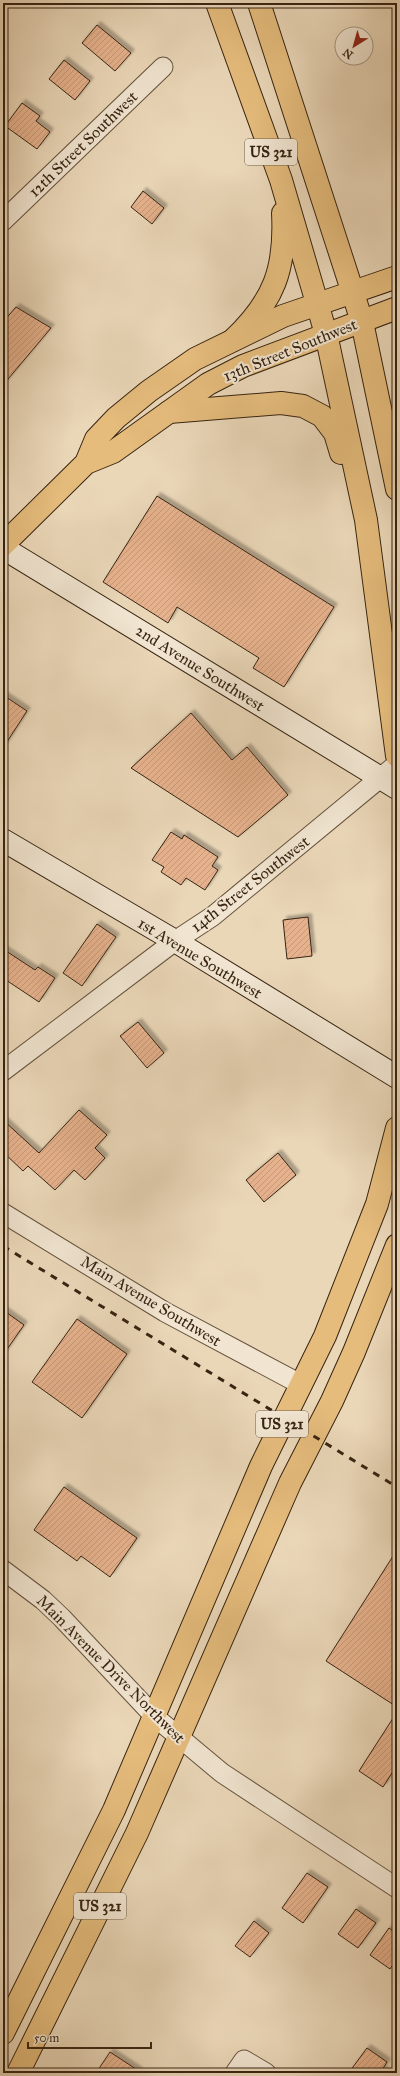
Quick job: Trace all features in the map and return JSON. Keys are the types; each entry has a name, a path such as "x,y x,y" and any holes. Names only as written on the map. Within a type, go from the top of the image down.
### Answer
{"main road":[{"name":"US 321","path":"217,3 281,180 326,334 366,520 397,756"},
{"name":"US 321","path":"259,3 362,322 397,490"},
{"path":"233,340 259,313 267,301 282,258 284,235 281,180"},
{"name":"13th Street Southwest","path":"3,547 86,463 96,439 116,418 150,391 195,359 283,316 317,303 353,293 397,277"},
{"name":"13th Street Southwest","path":"86,463 113,452 208,384 243,366 397,308"},
{"path":"169,412 281,403 303,406 322,416 335,433 366,520"},
{"name":"2nd Avenue Southwest","path":"3,547 391,776"},
{"name":"1st Avenue Southwest","path":"3,840 175,941 270,1001 397,1077"},
{"name":"US 321","path":"3,2033 114,1810 261,1466 325,1336 376,1204 397,1128"},
{"name":"US 321","path":"18,2073 137,1833 290,1483 332,1402 354,1352 397,1245"}],"street":[{"name":"12th Street Southwest","path":"3,221 163,67"},
{"name":"14th Street Southwest","path":"3,1071 175,941 213,916 391,776"},
{"name":"Main Avenue Southwest","path":"3,1213 165,1312 302,1385"},
{"name":"Main Avenue Drive Northwest","path":"3,1570 22,1583 62,1618 132,1695 179,1738 222,1773 397,1888"},
{"path":"240,2066 266,2073"}],"building":[{"path":"97,25 131,53 115,71 82,43"},
{"path":"64,60 90,81 75,100 49,79"},
{"path":"22,103 40,116 36,121 50,132 37,149 5,126"},
{"path":"143,191 164,208 152,224 131,207"},
{"path":"16,307 51,328 3,385 3,322"},
{"path":"157,496 334,607 284,687 253,668 259,658 177,607 168,623 103,582"},
{"path":"3,695 27,711 3,748"},
{"path":"191,713 232,760 247,747 288,795 238,837 131,768"},
{"path":"171,832 182,839 184,835 218,857 212,866 218,870 205,890 186,878 181,885 161,872 164,867 152,860"},
{"path":"308,917 312,956 287,959 283,920"},
{"path":"97,924 116,937 82,986 63,973"},
{"path":"3,949 35,970 38,967 55,978 39,1002 3,978"},
{"path":"138,1022 164,1053 147,1068 120,1036"},
{"path":"79,1110 107,1135 95,1148 105,1158 85,1180 74,1170 55,1190 28,1166 23,1171 3,1152 3,1120 39,1153"},
{"path":"278,1153 296,1175 264,1202 246,1180"},
{"path":"3,1310 24,1325 3,1355"},
{"path":"77,1319 127,1354 82,1418 32,1382"},
{"path":"64,1487 137,1538 110,1577 81,1556 77,1561 34,1530"},
{"path":"397,1550 397,1707 326,1661"},
{"path":"397,1712 397,1765 383,1787 359,1771"},
{"path":"307,1873 328,1887 303,1923 282,1908"},
{"path":"356,1909 376,1923 358,1948 338,1934"},
{"path":"254,1921 269,1933 250,1957 235,1946"},
{"path":"389,1928 397,1934 397,1959 390,1969 370,1955"},
{"path":"367,2048 387,2062 382,2070 387,2073 353,2073 350,2071"},
{"path":"110,2052 139,2071 138,2073 96,2073"}],"railway":[{"path":"3,1246 397,1487"}]}
